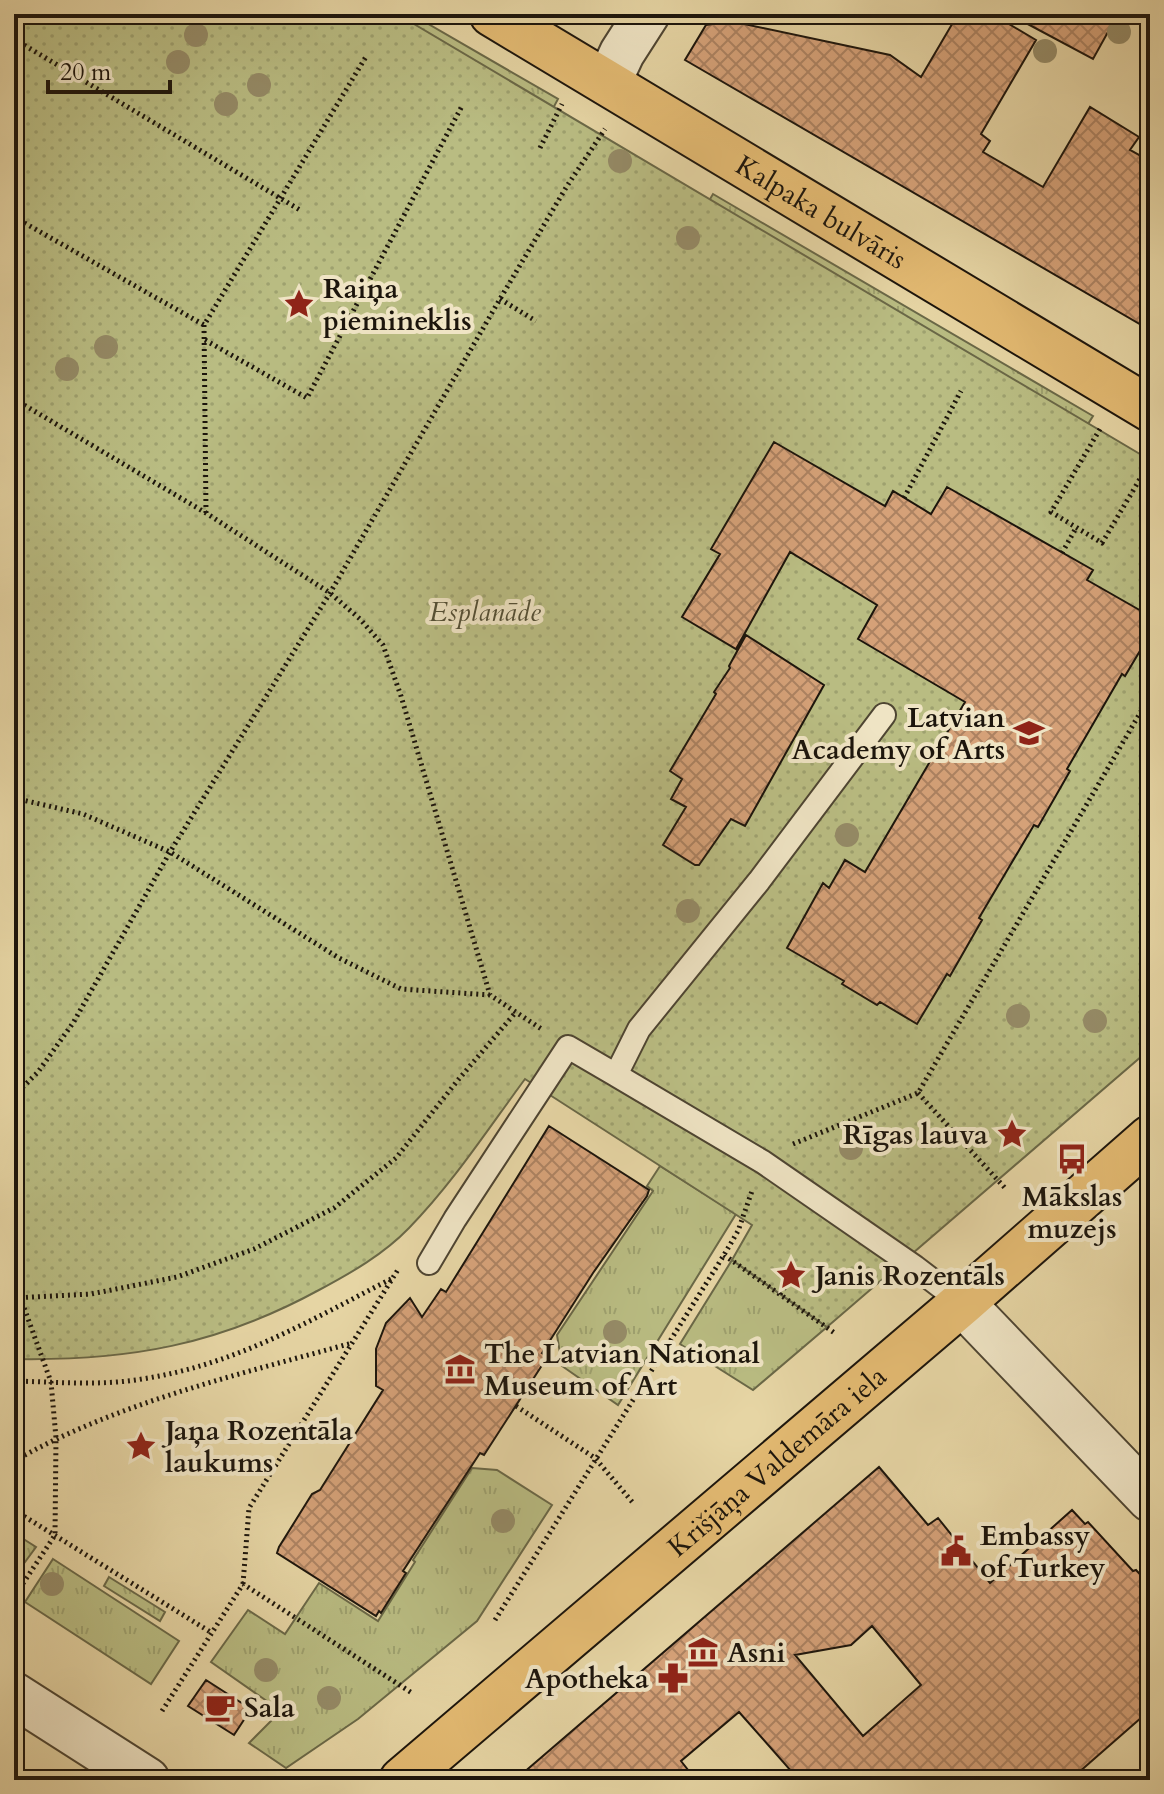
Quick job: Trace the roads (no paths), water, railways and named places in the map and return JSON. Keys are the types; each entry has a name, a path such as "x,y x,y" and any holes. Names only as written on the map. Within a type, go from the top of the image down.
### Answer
{"main road":[{"name":"Kalpaka bulvāris","path":"492,14 1150,409"},
{"name":"Krišjāņa Valdemāra iela","path":"402,1780 962,1303 1150,1138"}],"street":[{"path":"608,83 622,53 647,14"},
{"path":"962,1303 1150,1499"},
{"path":"14,1695 147,1780"}],"lane":[{"path":"616,1075 639,1029 759,881 884,715"},
{"path":"429,1263 568,1047 763,1162 962,1303"}],"place":[{"name":"Raiņa piemineklis","path":"299,304"},
{"name":"Latvian Academy of Arts","path":"1029,733"},
{"name":"Rīgas lauva","path":"1012,1134"},
{"name":"Mākslas muzejs","path":"1072,1159"},
{"name":"Janis Rozentāls","path":"791,1275"},
{"name":"The Latvian National Museum of Art","path":"460,1369"},
{"name":"Jaņa Rozentāla laukums","path":"141,1446"},
{"name":"Embassy of Turkey","path":"956,1551"},
{"name":"Asni","path":"703,1652"},
{"name":"Apotheka","path":"673,1678"},
{"name":"Sala","path":"220,1707"}],"park label":[{"name":"Esplanāde","path":"485,611"}]}
